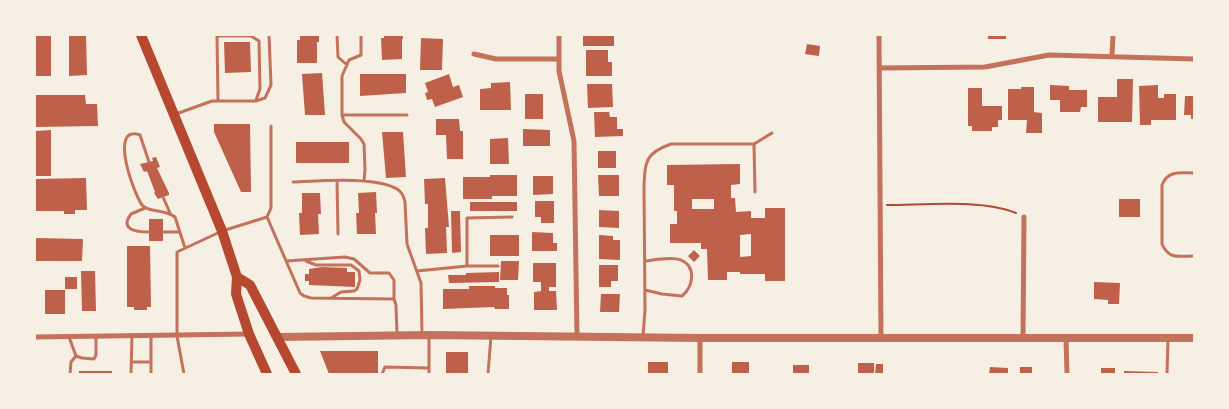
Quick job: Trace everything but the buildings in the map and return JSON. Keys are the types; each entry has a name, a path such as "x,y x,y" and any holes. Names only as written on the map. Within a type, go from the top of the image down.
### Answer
{"main road":[{"path":"141,35 222,231 237,277 236,294 249,334 267,374"},
{"path":"237,277 250,285 296,374"}],"street":[{"path":"559,35 562,88 574,141 576,336"},
{"path":"878,35 881,338"},
{"path":"1112,55 1113,35"},
{"path":"474,54 496,59 559,59"},
{"path":"879,68 997,66 1049,55 1112,55 1139,58 1194,59"},
{"path":"1023,338 1024,216"},
{"path":"35,337 249,334"},
{"path":"278,337 491,335 700,338 1194,338"},
{"path":"700,338 700,374"},
{"path":"1066,338 1066,374"}],"lane":[{"path":"174,116 212,101 256,101 265,98 271,85 269,35"},
{"path":"337,35 338,57 347,66"},
{"path":"361,35 361,55 349,60 342,81 342,115 344,122 364,144 364,181"},
{"path":"218,102 217,36 251,36 259,41 260,89 256,101"},
{"path":"342,115 407,114"},
{"path":"271,126 271,208 267,217 300,293 304,296 330,298 394,299"},
{"path":"643,337 645,168 647,159 659,148 671,144 754,144 772,133"},
{"path":"145,208 134,188 126,162 124,140 128,134 140,135 149,162"},
{"path":"754,144 755,192"},
{"path":"1194,172 1170,174 1164,179 1162,185 1162,244 1166,252 1171,256 1194,256"},
{"path":"336,181 338,234"},
{"path":"293,182 364,181 391,186 403,195 407,244 417,271 422,296 429,374"},
{"path":"163,197 170,213"},
{"path":"148,232 133,232 129,228 127,222 130,214 145,208 170,213 175,217 185,248"},
{"path":"184,374 177,336 177,252 222,231 267,217"},
{"path":"467,266 467,218 512,217"},
{"path":"163,232 180,232"},
{"path":"286,261 345,257 354,259 370,273 389,273 394,280 397,335"},
{"path":"303,260 316,265 351,265 359,271 360,280 357,289 341,292 330,298"},
{"path":"645,261 681,260 689,267 692,276 691,284 682,296 645,290"},
{"path":"417,271 467,266 498,266"},
{"path":"488,374 491,335"},
{"path":"76,356 94,358 96,355 96,336"},
{"path":"131,374 132,336"},
{"path":"151,336 151,374"},
{"path":"69,337 76,356"},
{"path":"1167,374 1168,338"},
{"path":"70,374 71,362 76,356"},
{"path":"131,362 151,362"},
{"path":"382,374 386,367 429,368"}],"path":[{"path":"880,205 964,205 1004,208 1024,216"}]}
